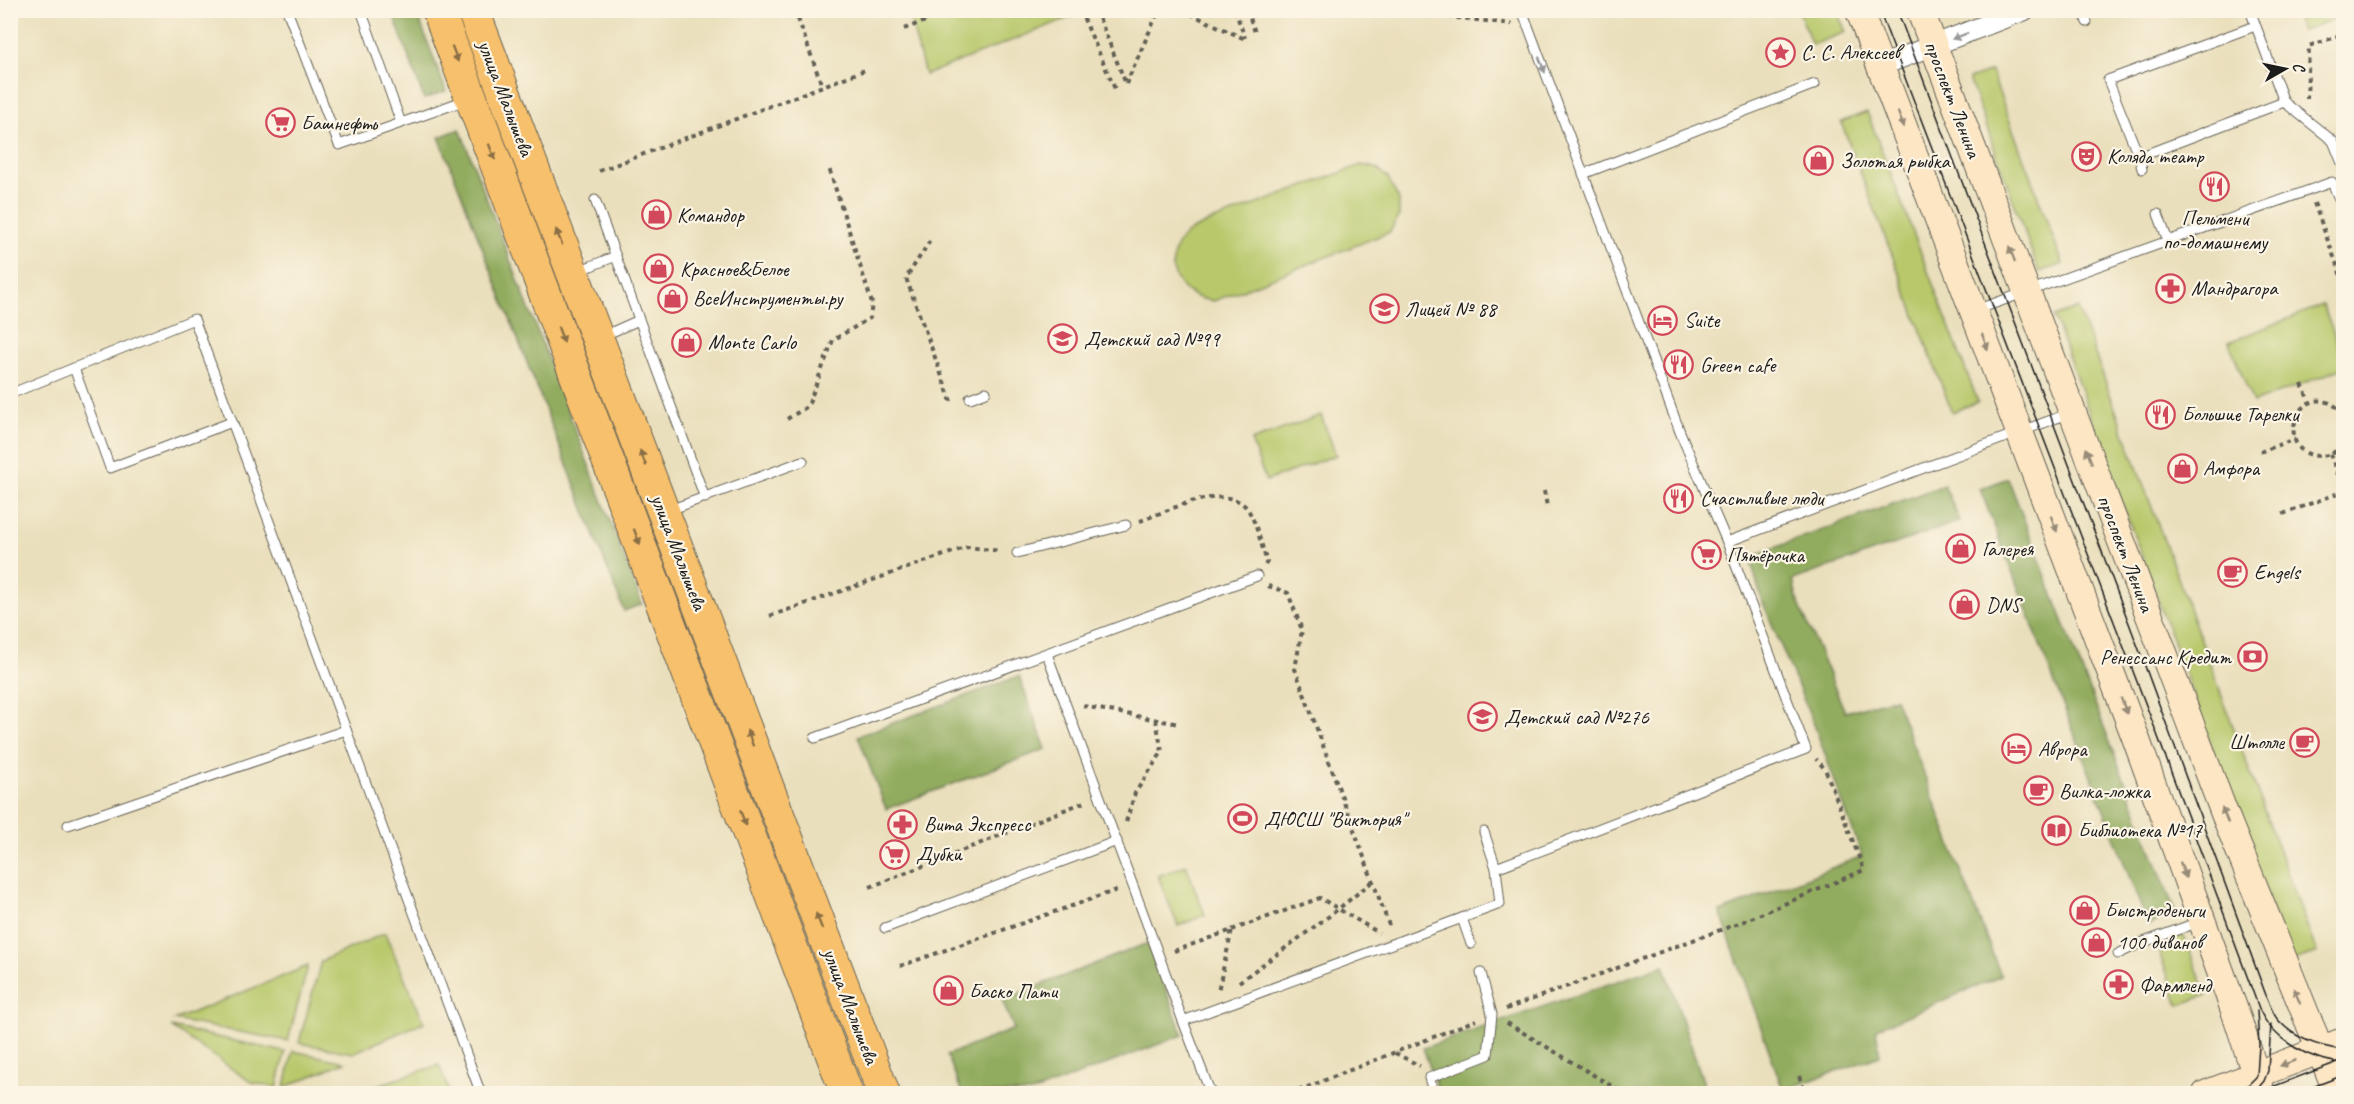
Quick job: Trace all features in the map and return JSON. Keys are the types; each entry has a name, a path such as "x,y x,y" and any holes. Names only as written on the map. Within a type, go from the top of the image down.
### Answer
{"main road":[{"name":"улица Малышева","path":"438,10 846,1094"},
{"name":"улица Малышева","path":"473,10 884,1094"},
{"path":"1859,10 2135,736 2260,1084"},
{"name":"проспект Ленина","path":"1920,10 2225,815 2331,1046 2338,1094"},
{"path":"2206,1094 2260,1084 2331,1046"}],"street":[{"path":"1880,66 2025,10"}],"lane":[{"path":"287,10 339,145 472,98"},
{"path":"362,10 400,123"},
{"path":"1496,868 1806,749 1727,542 1680,432 1522,10"},
{"path":"2083,10 2087,22"},
{"path":"2250,10 2284,102 2333,141 2343,168"},
{"path":"2108,80 2256,26"},
{"path":"2104,69 2142,169"},
{"path":"1583,174 1815,84"},
{"path":"2139,157 2284,102"},
{"path":"1974,311 2332,182 2343,211"},
{"path":"595,200 705,498"},
{"path":"2158,214 2168,241"},
{"path":"573,273 616,256"},
{"path":"10,394 194,319 481,1094"},
{"path":"598,339 639,320"},
{"path":"74,368 110,468 232,422"},
{"path":"970,398 986,392"},
{"path":"1727,542 2072,412"},
{"path":"664,513 803,460"},
{"path":"1017,553 1126,525"},
{"path":"815,738 1257,576"},
{"path":"1047,654 1211,1094"},
{"path":"68,825 346,730"},
{"path":"1183,1021 1500,904 1496,868 1484,832"},
{"path":"885,928 1117,841"},
{"path":"1462,918 1471,944"},
{"path":"2118,954 2201,921"},
{"path":"1434,1094 1429,1078 1488,1055 1492,1014 1481,974"}],"path":[{"path":"795,10 822,86"},
{"path":"904,29 954,10"},
{"path":"1080,10 1115,89"},
{"path":"1096,10 1126,84 1159,10"},
{"path":"1182,10 1245,39 1235,10"},
{"path":"1247,10 1256,35"},
{"path":"1385,10 1527,25"},
{"path":"2310,123 2306,92 2309,46 2343,34"},
{"path":"599,171 865,70"},
{"path":"787,419 806,408 809,403 833,340 870,318 872,303 828,168"},
{"path":"2309,190 2343,284"},
{"path":"930,241 906,278 952,404"},
{"path":"2302,384 2310,404"},
{"path":"2343,414 2336,406 2315,401 2297,414 2293,424 2295,439 2305,452 2315,456 2334,453 2343,443"},
{"path":"2260,452 2295,439"},
{"path":"2283,514 2343,491 2330,454"},
{"path":"1544,491 1547,507"},
{"path":"1126,525 1211,496 1234,500 1244,505 1250,513 1267,562 1257,576 1270,589 1288,593 1302,630 1295,669 1395,942"},
{"path":"770,616 967,548 1017,553"},
{"path":"1085,717 1082,706 1179,724"},
{"path":"1125,822 1135,793 1162,752 1156,720"},
{"path":"1290,1094 1492,1014 1742,922 1864,870 1825,769 1806,749"},
{"path":"870,887 1113,792 1129,832"},
{"path":"1214,1009 1245,976 1373,881"},
{"path":"900,966 1132,885"},
{"path":"1170,941 1174,951 1320,898 1395,942"},
{"path":"1214,1009 1232,930"},
{"path":"1492,1014 1625,1094"},
{"path":"1800,1076 1806,1094"}],"green space":[{"path":"908,10 1086,11 925,75"},
{"path":"392,11 416,11 446,91 424,99"},
{"path":"1799,11 1837,11 1846,32 1812,45"},
{"path":"2294,11 2343,11 2343,16 2302,31"},
{"path":"1991,71 2063,264 2039,272 1969,79"},
{"path":"1867,112 1978,402 1952,412 1841,122"},
{"path":"460,129 642,604 624,611 439,137"},
{"path":"1361,165 1376,168 1388,178 1399,200 1399,215 1390,232 1214,301 1195,296 1180,284 1175,276 1173,258 1175,249 1187,233 1209,222"},
{"path":"2323,305 2343,358 2343,368 2253,403 2229,342"},
{"path":"2078,308 2317,953 2291,962 2054,317"},
{"path":"1321,415 1336,455 1266,481 1251,441"},
{"path":"2008,478 2176,914 2148,925 1980,489"},
{"path":"1944,485 1960,521 1793,580 1797,599 1845,712 1895,698 2001,976 1876,1029 1880,1056 1783,1090 1720,912 1862,856 1815,727 1761,598 1750,557"},
{"path":"1019,676 1046,749 886,809 858,736"},
{"path":"1186,865 1205,915 1178,926 1158,876"},
{"path":"385,933 424,1022 353,1053 299,1043 321,961"},
{"path":"2183,934 2207,995 2179,1005 2156,945"},
{"path":"1148,943 1183,1035 1031,1093 962,1093 947,1055 1014,1029 1002,1000"},
{"path":"1664,965 1707,1093 1439,1093 1423,1048"},
{"path":"308,966 288,1041 174,1020"},
{"path":"171,1027 285,1052 277,1088 251,1082"},
{"path":"293,1051 345,1062 285,1087"},
{"path":"439,1065 450,1093 368,1093 372,1087"}],"tram line":[{"path":"1879,10 2154,726 2260,1011 2274,1032 2295,1048 2319,1058 2344,1063"},
{"path":"1897,10 2138,647 2270,1006 2278,1020 2300,1037 2326,1047 2344,1050"},
{"path":"2239,1094 2257,1076 2259,1045 2257,1011"},
{"path":"2253,1094 2264,1081 2268,1071 2271,1024"},
{"path":"2256,1093 2338,1062"},
{"path":"2294,1094 2344,1075"}],"place":[{"name":"С. С. Алексеев","path":"1780,52"},
{"name":"Башнефть","path":"280,123"},
{"name":"Коляда театр","path":"2086,156"},
{"name":"Золотая рыбка","path":"1819,161"},
{"name":"Пельмени по-домашнему","path":"2215,187"},
{"name":"Командор","path":"656,215"},
{"name":"Красное&Белое","path":"659,269"},
{"name":"Мандрагора","path":"2170,288"},
{"name":"ВсеИнструменты.ру","path":"672,298"},
{"name":"Лицей № 88","path":"1384,309"},
{"name":"Suite","path":"1663,320"},
{"name":"Детский сад №99","path":"1063,339"},
{"name":"Monte Carlo","path":"687,342"},
{"name":"Green cafe","path":"1679,365"},
{"name":"Большие Тарелки","path":"2161,414"},
{"name":"Амфора","path":"2182,468"},
{"name":"Счастливые люди","path":"1679,498"},
{"name":"Галерея","path":"1961,549"},
{"name":"Пятёрочка","path":"1706,555"},
{"name":"Engels","path":"2233,572"},
{"name":"DNS","path":"1965,605"},
{"name":"Ренессанс Кредит","path":"2252,657"},
{"name":"Детский сад №276","path":"1483,717"},
{"name":"Штолле","path":"2305,742"},
{"name":"Аврора","path":"2017,749"},
{"name":"Вилка-ложка","path":"2038,791"},
{"name":"ДЮСШ \"Виктория\"","path":"1243,819"},
{"name":"Вита Экспресс","path":"903,824"},
{"name":"Библиотека №17","path":"2057,830"},
{"name":"Дубки","path":"895,854"},
{"name":"Быстроденьги","path":"2084,910"},
{"name":"100 диванов","path":"2096,942"},
{"name":"Фармленд","path":"2118,985"},
{"name":"Баско Пати","path":"948,991"}]}
